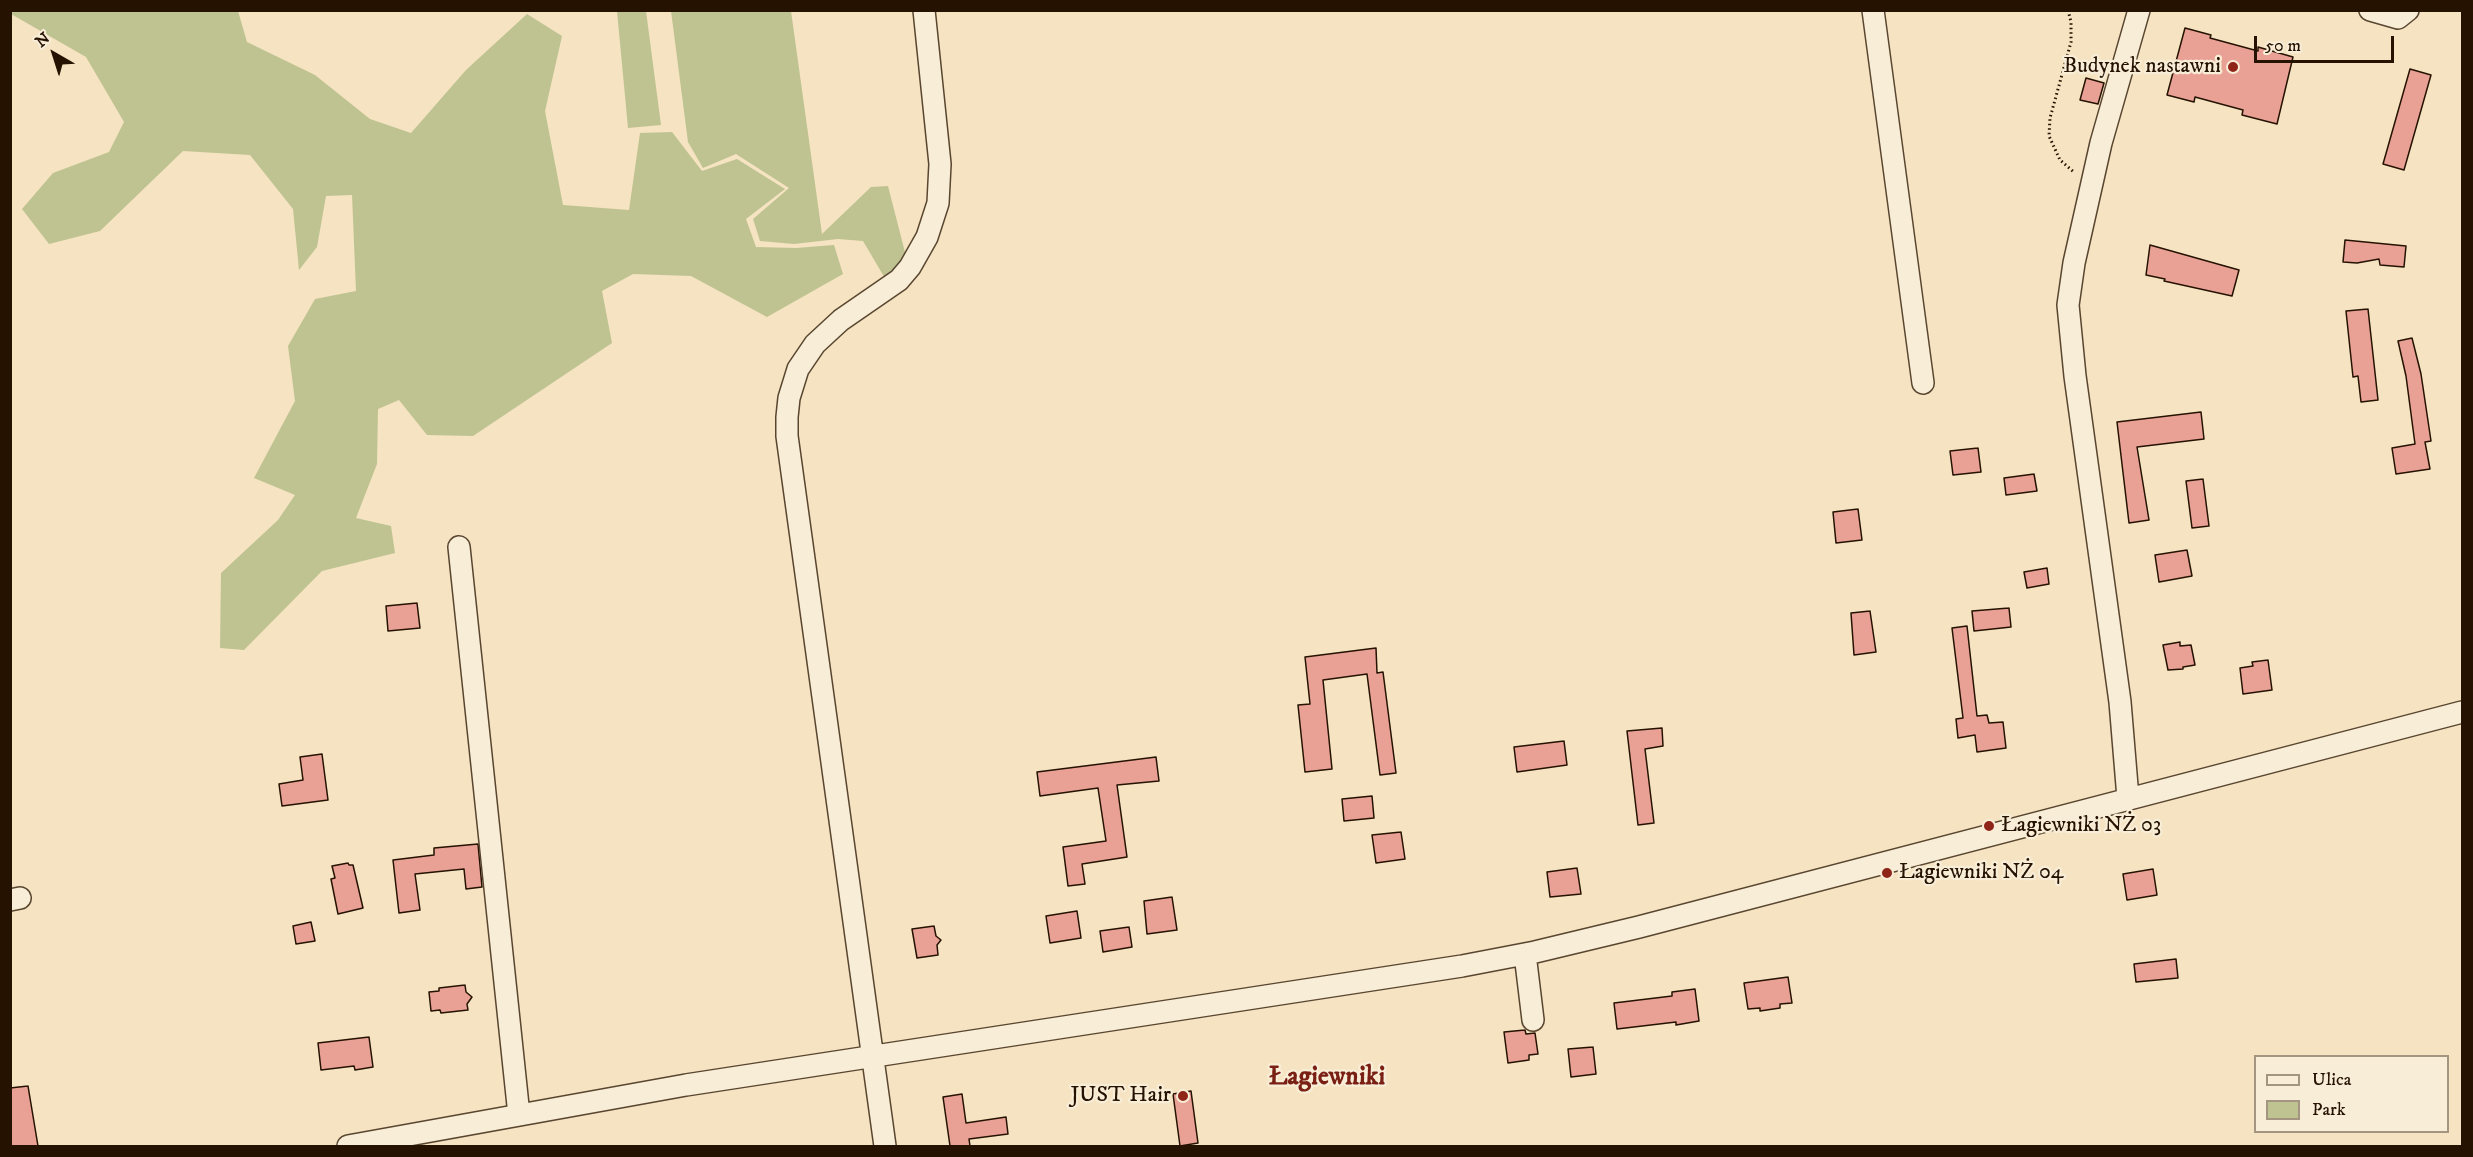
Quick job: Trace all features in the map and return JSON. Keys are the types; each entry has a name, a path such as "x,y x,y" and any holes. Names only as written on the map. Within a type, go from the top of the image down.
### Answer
{"street":[{"path":"885,1146 789,448 787,417 793,383 806,355 825,333 898,280 910,267 927,237 938,203 940,164 924,10"},
{"path":"1873,10 1923,383"},
{"path":"2128,798 2120,702 2069,321 2069,288 2101,143 2139,10"},
{"path":"2370,10 2398,18 2408,10"},
{"path":"459,546 519,1115"},
{"path":"348,1146 636,1093 1462,966 1525,954 1618,932 2463,712"},
{"path":"1525,954 1533,1020"}],"path":[{"path":"2068,10 2071,22 2071,42 2050,118 2049,136 2060,160 2093,184"}],"green space":[{"path":"11,10 238,11 247,42 315,75 370,119 411,133 466,70 527,14 562,36 545,111 563,205 629,210 640,133 672,132 702,171 737,159 785,189 746,219 756,247 796,248 834,245 843,274 767,317 691,276 633,274 602,291 612,343 473,436 427,435 399,400 378,409 377,464 356,518 391,526 395,553 322,571 244,650 220,648 221,573 278,520 295,495 254,478 295,401 288,346 315,299 356,291 352,195 326,196 317,247 299,270 293,209 250,155 183,151 100,231 49,244 22,209 53,173 109,152 124,122 86,57 11,14"},
{"path":"617,11 646,11 661,125 628,128"},
{"path":"671,11 791,11 822,234 871,187 888,186 908,264 886,280 863,241 838,239 794,244 760,241 753,219 789,188 736,154 703,168 688,142"}],"building":[{"name":"Budynek nastawni","path":"2185,28 2211,35 2210,38 2258,51 2258,47 2293,57 2277,124 2242,115 2243,110 2195,97 2194,102 2167,95"},
{"path":"2410,69 2431,75 2404,170 2383,164"},
{"path":"2086,78 2104,83 2098,104 2080,100"},
{"path":"2345,240 2406,246 2404,267 2380,265 2379,259 2357,263 2343,262"},
{"path":"2150,245 2239,270 2232,296 2146,275"},
{"path":"2368,309 2378,400 2361,402 2358,376 2353,377 2346,311"},
{"path":"2412,338 2421,374 2431,441 2425,442 2430,469 2396,474 2392,448 2415,444 2406,376 2398,341"},
{"path":"2201,412 2204,439 2137,447 2149,520 2129,523 2117,422"},
{"path":"1978,448 1981,472 1953,475 1950,451"},
{"path":"2034,474 2037,491 2006,495 2004,478"},
{"path":"2203,479 2209,526 2192,528 2186,481"},
{"path":"1858,509 1862,540 1836,543 1833,512"},
{"path":"2187,550 2192,576 2159,582 2155,555"},
{"path":"2047,568 2049,584 2027,588 2024,572"},
{"path":"417,603 420,628 388,631 386,606"},
{"path":"2009,608 2011,627 1974,631 1972,611"},
{"path":"1870,611 1876,652 1854,655 1851,613"},
{"path":"1967,626 1977,716 1987,715 1989,723 2003,722 2006,748 1977,752 1975,735 1958,738 1956,719 1963,718 1952,628"},
{"path":"2180,642 2180,646 2191,645 2195,665 2168,670 2163,645"},
{"path":"1376,648 1377,673 1383,672 1396,773 1380,775 1367,674 1323,680 1332,769 1305,772 1298,705 1310,704 1305,657"},
{"path":"2268,660 2272,690 2243,694 2240,668 2253,666 2252,662"},
{"path":"1662,728 1663,746 1645,749 1654,823 1638,825 1627,731"},
{"path":"1564,741 1567,765 1517,772 1514,747"},
{"path":"322,754 328,800 282,806 279,784 303,780 300,757"},
{"path":"1156,757 1159,781 1117,785 1127,857 1082,864 1085,884 1068,886 1063,847 1106,841 1098,788 1040,796 1037,772"},
{"path":"1372,796 1374,818 1344,821 1342,799"},
{"path":"1401,832 1405,859 1376,863 1372,835"},
{"path":"478,844 482,887 466,889 464,869 415,874 420,910 399,913 393,860 434,855 434,848"},
{"path":"348,863 353,865 363,908 338,914 331,879 335,878 332,866"},
{"path":"1577,868 1581,894 1550,897 1547,872"},
{"path":"2153,869 2157,895 2127,900 2123,874"},
{"path":"1172,897 1177,930 1147,934 1144,901"},
{"path":"1077,911 1081,938 1050,943 1046,916"},
{"path":"311,922 315,941 296,944 293,926"},
{"path":"934,926 936,936 941,940 937,945 938,955 917,958 912,929"},
{"path":"1129,927 1132,947 1103,952 1100,931"},
{"path":"2176,959 2178,978 2136,982 2134,964"},
{"path":"1788,977 1792,1003 1780,1004 1780,1008 1760,1011 1760,1008 1748,1009 1744,983"},
{"path":"465,985 466,992 472,997 467,1004 468,1010 441,1013 440,1010 431,1011 429,992 439,991 439,988"},
{"path":"1695,989 1699,1021 1617,1029 1614,1003 1672,996 1672,992"},
{"path":"1525,1030 1526,1034 1535,1033 1538,1054 1529,1055 1529,1060 1508,1063 1504,1032"},
{"path":"369,1037 373,1067 355,1070 354,1066 321,1070 318,1043"},
{"path":"1593,1047 1596,1074 1571,1077 1568,1049"},
{"path":"28,1086 38,1146 10,1146 10,1088"},
{"path":"1191,1091 1198,1143 1180,1146 1173,1094"},
{"path":"962,1094 966,1123 1006,1117 1008,1134 969,1139 970,1146 950,1146 943,1097"}],"place":[{"name":"Budynek nastawni","path":"2233,67"},
{"name":"Łagiewniki NŻ 03","path":"1989,826"},
{"name":"Łagiewniki NŻ 04","path":"1887,873"},
{"name":"JUST Hair","path":"1183,1096"}],"district":[{"name":"Łagiewniki","path":"1327,1079"}]}
